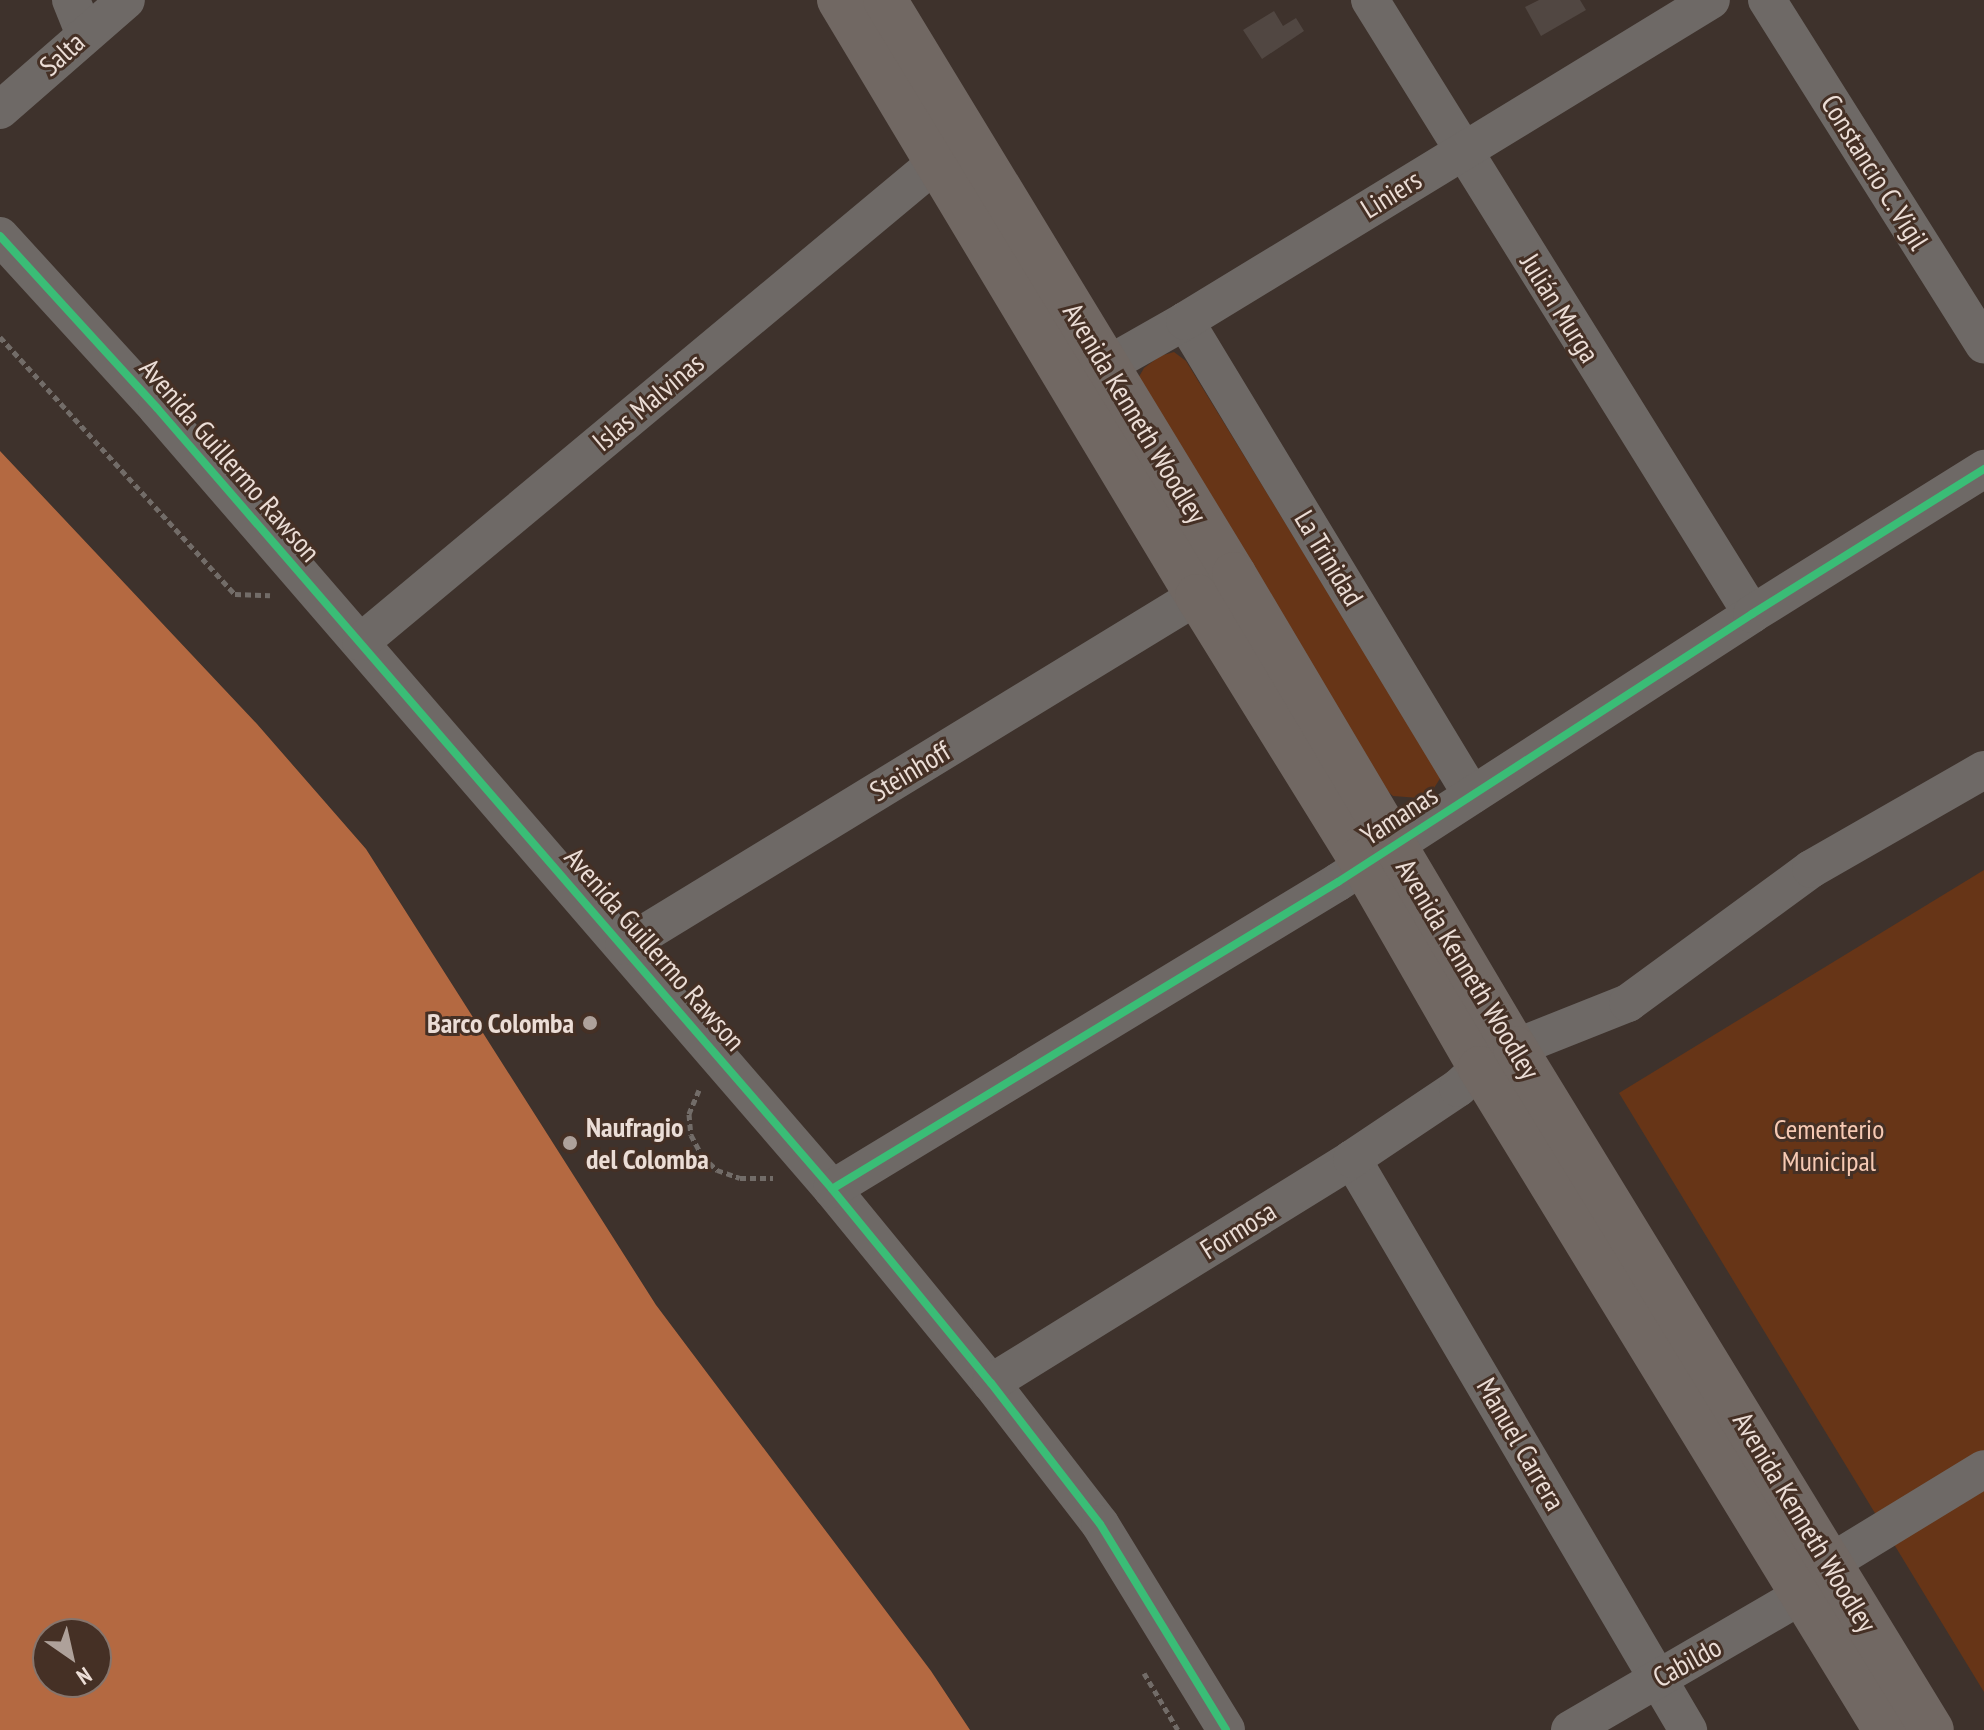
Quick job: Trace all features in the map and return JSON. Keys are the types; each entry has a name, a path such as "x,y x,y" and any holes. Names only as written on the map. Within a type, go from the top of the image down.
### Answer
{"main road":[{"name":"Avenida Kenneth Woodley","path":"839,0 936,163 1089,375 1378,854 1497,1058 1817,1578 1932,1730"},
{"name":"Avenida Kenneth Woodley","path":"885,0 1089,375 1197,596 1378,854"},
{"name":"Avenida Kenneth Woodley","path":"1817,1578 1885,1730"}],"street":[{"name":"Salta","path":"0,110 78,17 126,0"},
{"name":"Julián Murga","path":"1370,0 1752,614"},
{"name":"Liniers","path":"1089,375 1185,321 1462,150 1657,13 1711,0"},
{"name":"Constancio C. Vigil","path":"1767,0 1984,344"},
{"name":"Islas Malvinas","path":"361,642 936,163"},
{"name":"Avenida Guillermo Rawson","path":"0,236 157,408 832,1189 991,1383 1100,1524 1226,1730"},
{"name":"La Trinidad","path":"1185,321 1472,795"},
{"name":"Yamanas","path":"832,1189 1378,854 1984,469"},
{"name":"Steinhoff","path":"624,946 1197,596"},
{"name":"Formosa","path":"991,1383 1352,1159 1497,1058 1628,1003 1811,869 1984,770"},
{"name":"Manuel Carrera","path":"1352,1159 1688,1730"},
{"name":"Cabildo","path":"1570,1730 1817,1578 1984,1469"}],"path":[{"path":"0,337 235,594 270,595 280,607"},
{"path":"689,1079 709,1102"},
{"path":"699,1090 689,1114 691,1135 702,1156 717,1170 740,1178 774,1178"},
{"path":"767,1170 784,1189"},
{"path":"1140,1667 1178,1730"}],"green space":[{"path":"1174,352 1186,361 1441,777 1434,788 1419,798 1393,796 1382,786 1136,382 1144,368 1160,356"},
{"name":"Cementerio Municipal","path":"1984,870 1984,1692 1619,1093"}],"shaded area":[{"path":"0,451 257,724 366,849 656,1305 931,1671 970,1730 0,1730"}],"building":[{"path":"1539,0 1580,0 1586,10 1541,36 1525,7"},
{"path":"1274,11 1283,26 1296,18 1304,31 1262,59 1243,30"}],"cycle path":[{"path":"0,236 157,408 832,1189 991,1383 1100,1524 1226,1730"},
{"path":"832,1189 1338,882 1752,614 1984,469"}],"place":[{"name":"Barco Colomba","path":"590,1023"},
{"name":"Naufragio del Colomba","path":"570,1143"}]}
